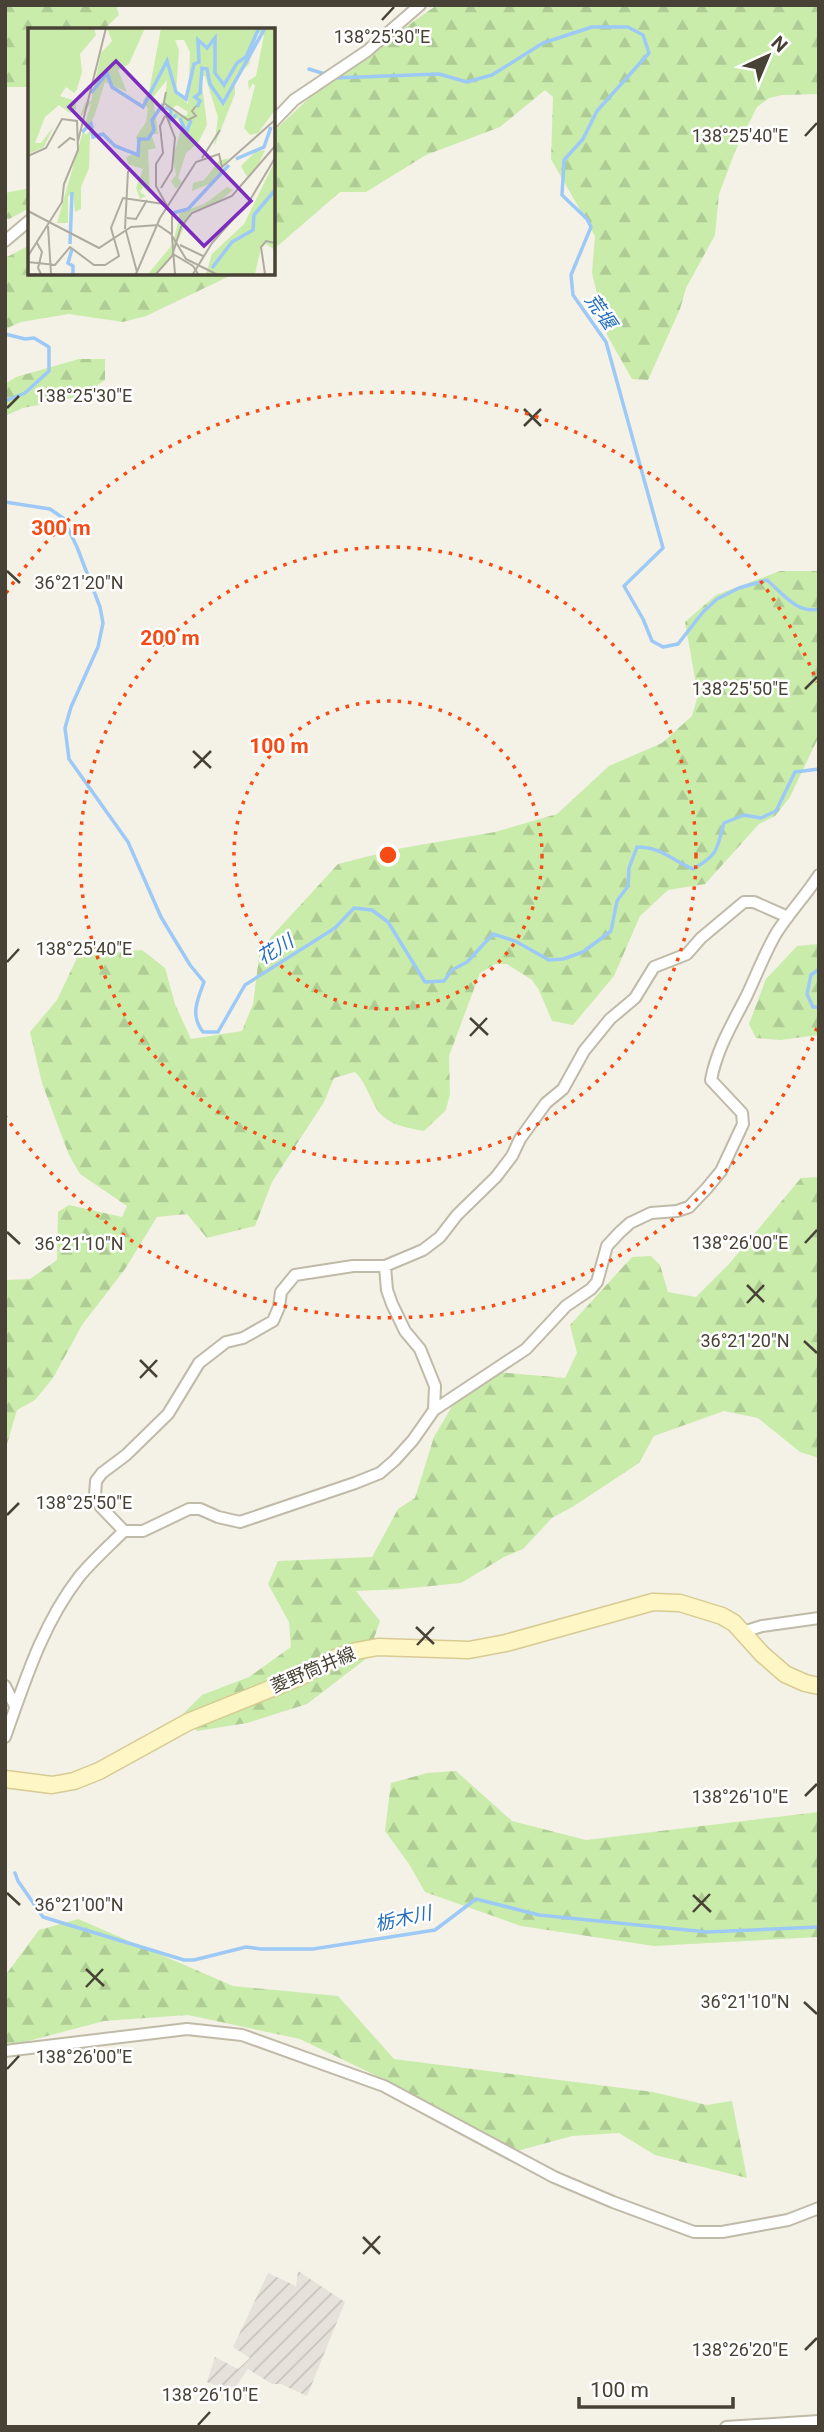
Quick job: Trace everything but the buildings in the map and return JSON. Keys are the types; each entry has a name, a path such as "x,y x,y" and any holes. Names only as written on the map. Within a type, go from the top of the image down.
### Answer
{"main road":[{"name":"菱野筒井線","path":"5,1779 52,1785 74,1782 188,1722 300,1677 335,1658 356,1651 378,1647 469,1650 506,1643 643,1604 666,1601 712,1611 734,1623 785,1675 819,1686"}],"street":[{"path":"275,119 294,100 367,51 420,5"},
{"path":"5,241 28,222"},
{"path":"5,1737 28,1669 48,1623 79,1577 124,1531 143,1531 190,1509 200,1509 240,1522 380,1473 424,1427 434,1410 526,1349 566,1306 592,1289 597,1282 607,1246 630,1223 651,1213 689,1207 721,1171 744,1124 742,1113 711,1080 728,1029 747,995 762,957 819,875"},
{"path":"124,1531 101,1507 95,1495 96,1481 168,1414 199,1363 226,1342 243,1338 273,1321 281,1292 295,1275 353,1266 385,1266 423,1250 440,1237 457,1215 496,1177 546,1103 563,1089 584,1051 610,1019 635,998 654,967 687,954 701,938 744,902 754,902 788,917"},
{"path":"385,1266 387,1290 392,1304 405,1331 420,1349 435,1386 434,1410"},
{"path":"743,1632 762,1626 819,1619"},
{"path":"5,1686 15,1706"},
{"path":"5,2051 187,2029 242,2035 384,2086 554,2177 613,2203 694,2232 722,2232 775,2222 819,2208"},
{"path":"726,2427 819,2421"}],"shaded area":[{"path":"298,2271 345,2302 307,2396 281,2384 272,2384 248,2369 232,2392 207,2382 215,2357 238,2369 250,2358 233,2347 268,2273 296,2286"}],"green space":[{"path":"5,5 116,5 119,15 105,28 28,28 28,87 5,87"},
{"path":"437,5 819,5 819,94 783,95 769,98 757,107 736,149 719,194 715,235 686,288 680,309 648,380 632,379 607,335 592,273 595,236 551,159 553,97 545,90 500,127 426,155 366,192 340,192 275,248 275,130 321,87"},
{"path":"28,188 28,209 9,219 5,218 5,193"},
{"path":"28,246 28,275 232,275 146,316 123,322 69,314 21,322 5,329 5,258"},
{"path":"79,359 105,359 105,380 82,396 23,408 5,416 5,384 16,377"},
{"path":"780,571 819,571 819,729 818,738 790,797 775,816 759,824 705,884 668,890 640,916 614,976 573,1025 552,1021 532,980 507,964 495,964 480,973 449,1056 450,1094 446,1110 424,1131 403,1127 384,1117 355,1072 334,1078 324,1102 272,1182 255,1226 207,1238 187,1214 157,1217 125,1269 82,1325 53,1378 35,1400 17,1410 5,1451 5,1280 30,1279 57,1260 58,1212 69,1205 122,1217 127,1206 80,1174 69,1155 42,1083 30,1032 57,1000 77,958 142,950 165,968 175,1004 191,1039 242,1031 253,1004 260,949 338,864 397,849 495,832 557,814 609,766 662,743 692,716 698,695 685,622 716,595"},
{"path":"819,944 819,1035 780,1040 756,1038 749,1024 766,979 797,946"},
{"path":"819,1177 819,1458 800,1452 758,1418 724,1411 654,1436 639,1463 552,1518 523,1549 504,1557 461,1583 356,1591 380,1621 367,1658 307,1704 247,1723 197,1731 183,1714 202,1695 249,1677 291,1647 289,1622 268,1584 278,1561 372,1557 398,1509 415,1498 434,1437 462,1389 497,1372 565,1378 577,1353 570,1325 632,1257 651,1256 660,1265 668,1292 696,1297 729,1264 801,1178"},
{"path":"456,1771 512,1821 586,1840 819,1812 819,1937 654,1946 521,1926 425,1892 385,1831 391,1783 427,1773"},
{"path":"78,1919 233,1986 338,1996 394,2059 653,2092 707,2105 732,2101 747,2178 655,2155 619,2133 572,2136 499,2156 408,2091 300,2039 188,2015 104,2021 17,2044 5,2043 5,1976 39,1930"}],"waterway":[{"name":"荒堰","path":"335,78 439,74 467,82 492,75 543,43 592,27 628,27 643,35 649,53 597,111 583,139 564,160 562,195 587,219 591,227 571,275 573,295 606,342 663,548 624,586 652,641 663,647 678,644 717,599 739,588 767,580 797,605 811,610 819,609"},
{"name":"荒堰","path":"309,69 328,75"},
{"name":"花川","path":"5,334 25,339 34,338 49,347 49,371 25,393 5,401"},
{"name":"花川","path":"5,502 50,509 63,518 100,607 103,623 98,647 71,707 65,728 69,759 128,842 161,917 190,965 204,982 196,1014 203,1032 218,1032 245,985 335,928 354,908 372,910 388,922 425,982 444,981 452,970 467,962 493,934 515,941 549,960 563,959 583,952 611,931 617,901 628,886 629,868 637,847 660,852 693,869 713,855 724,823 744,815 761,818 776,811 795,772 819,769"},
{"name":"花川","path":"819,969 811,975 807,994 813,1007 819,1007"},
{"name":"栃木川","path":"15,1873 43,1917 184,1960 246,1947 313,1949 435,1930 476,1899 539,1915 707,1932 819,1927"}]}
